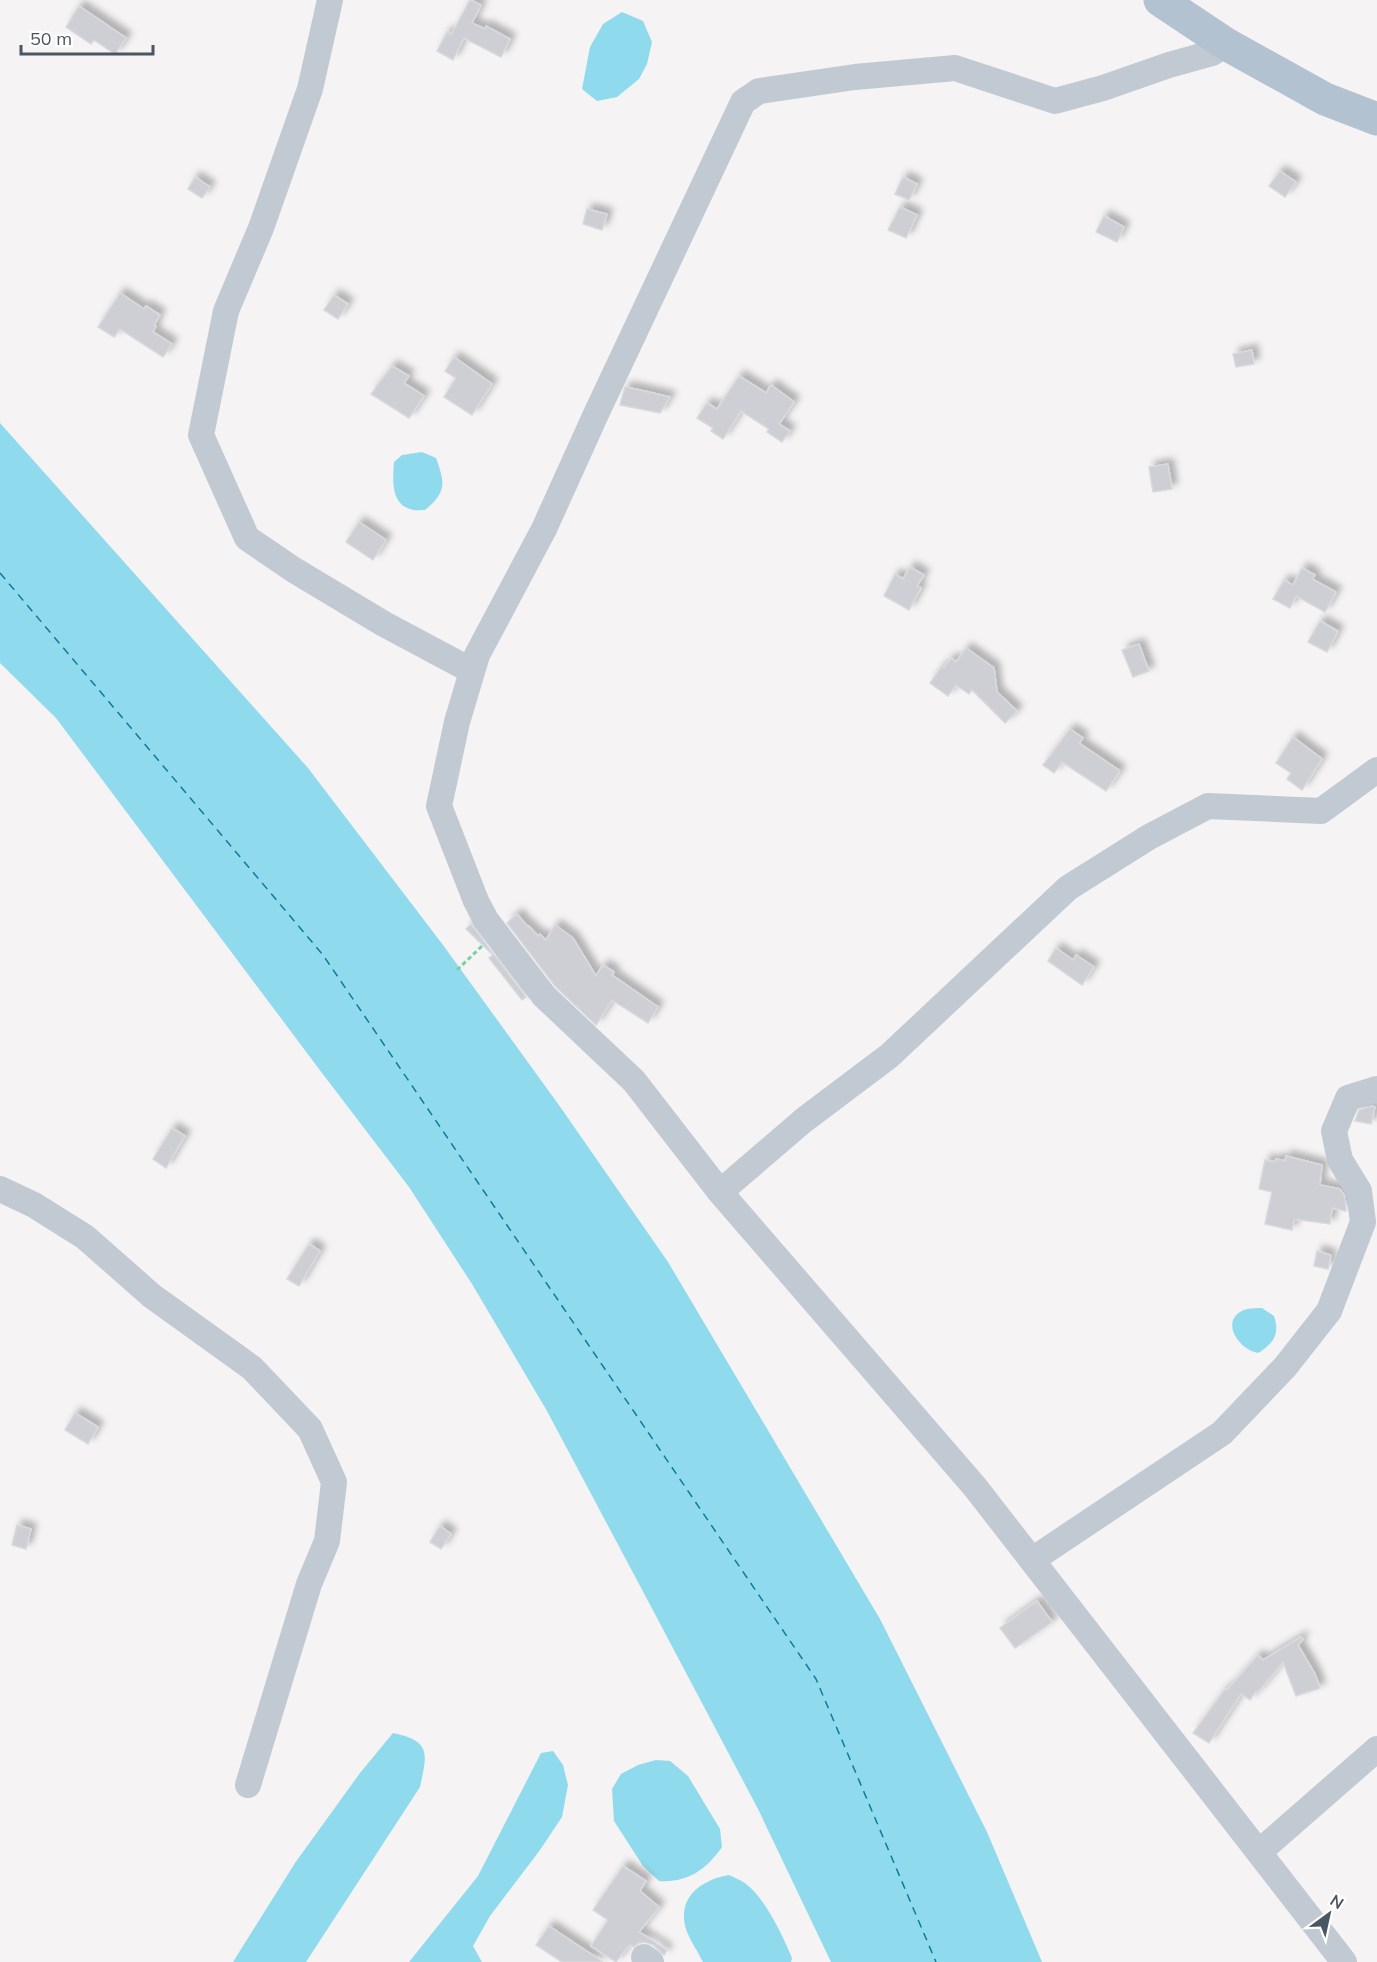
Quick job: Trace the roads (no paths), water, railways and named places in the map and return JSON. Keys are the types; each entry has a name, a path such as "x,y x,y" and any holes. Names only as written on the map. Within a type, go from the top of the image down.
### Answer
{"main road":[{"path":"1160,0 1226,44 1325,99 1377,119"}],"street":[{"path":"330,0 310,88 261,228 226,310 201,435 247,538 294,570 384,624 472,671"},
{"path":"1226,44 1212,53 1055,101 955,68 855,77 759,91 743,102 544,529 477,655 458,722 439,806 476,901 496,933 544,996 634,1081 720,1192 975,1487 1344,1962"},
{"path":"720,1192 804,1120 889,1056 1068,888 1149,837 1208,806 1321,811 1377,770"},
{"path":"1032,1560 1222,1433 1285,1367 1329,1311 1363,1222 1359,1191 1340,1160 1334,1131 1348,1098 1377,1089"},
{"path":"0,1189 34,1205 86,1237 152,1296 252,1368 310,1430 334,1482 327,1541 309,1584 248,1785"},
{"path":"1259,1852 1377,1749"}],"water":[{"path":"622,12 643,21 652,42 647,64 639,79 617,97 597,101 582,89 590,47 603,24"},
{"path":"0,423 308,768 443,945 561,1108 668,1262 880,1619 987,1832 1042,1962 831,1962 758,1809 656,1616 547,1411 472,1284 409,1187 56,718 0,663"},
{"path":"422,452 436,458 442,487 437,498 425,510 413,510 404,506 396,496 393,482 394,462 402,455"},
{"path":"1262,1308 1274,1316 1276,1333 1272,1342 1258,1353 1243,1346 1232,1326 1238,1313 1247,1309"},
{"path":"393,1733 415,1740 424,1751 420,1787 306,1962 233,1962 295,1863 360,1773"},
{"path":"553,1751 563,1765 568,1785 562,1817 490,1916 473,1946 482,1962 409,1962 478,1876 541,1753"},
{"path":"656,1760 670,1761 688,1776 720,1829 722,1847 716,1855 695,1873 678,1880 659,1881 643,1866 614,1821 612,1789 621,1774 638,1765"},
{"path":"729,1875 746,1884 760,1898 784,1939 792,1958 791,1962 703,1962 687,1932 684,1910 687,1901 700,1887 709,1881"}]}
